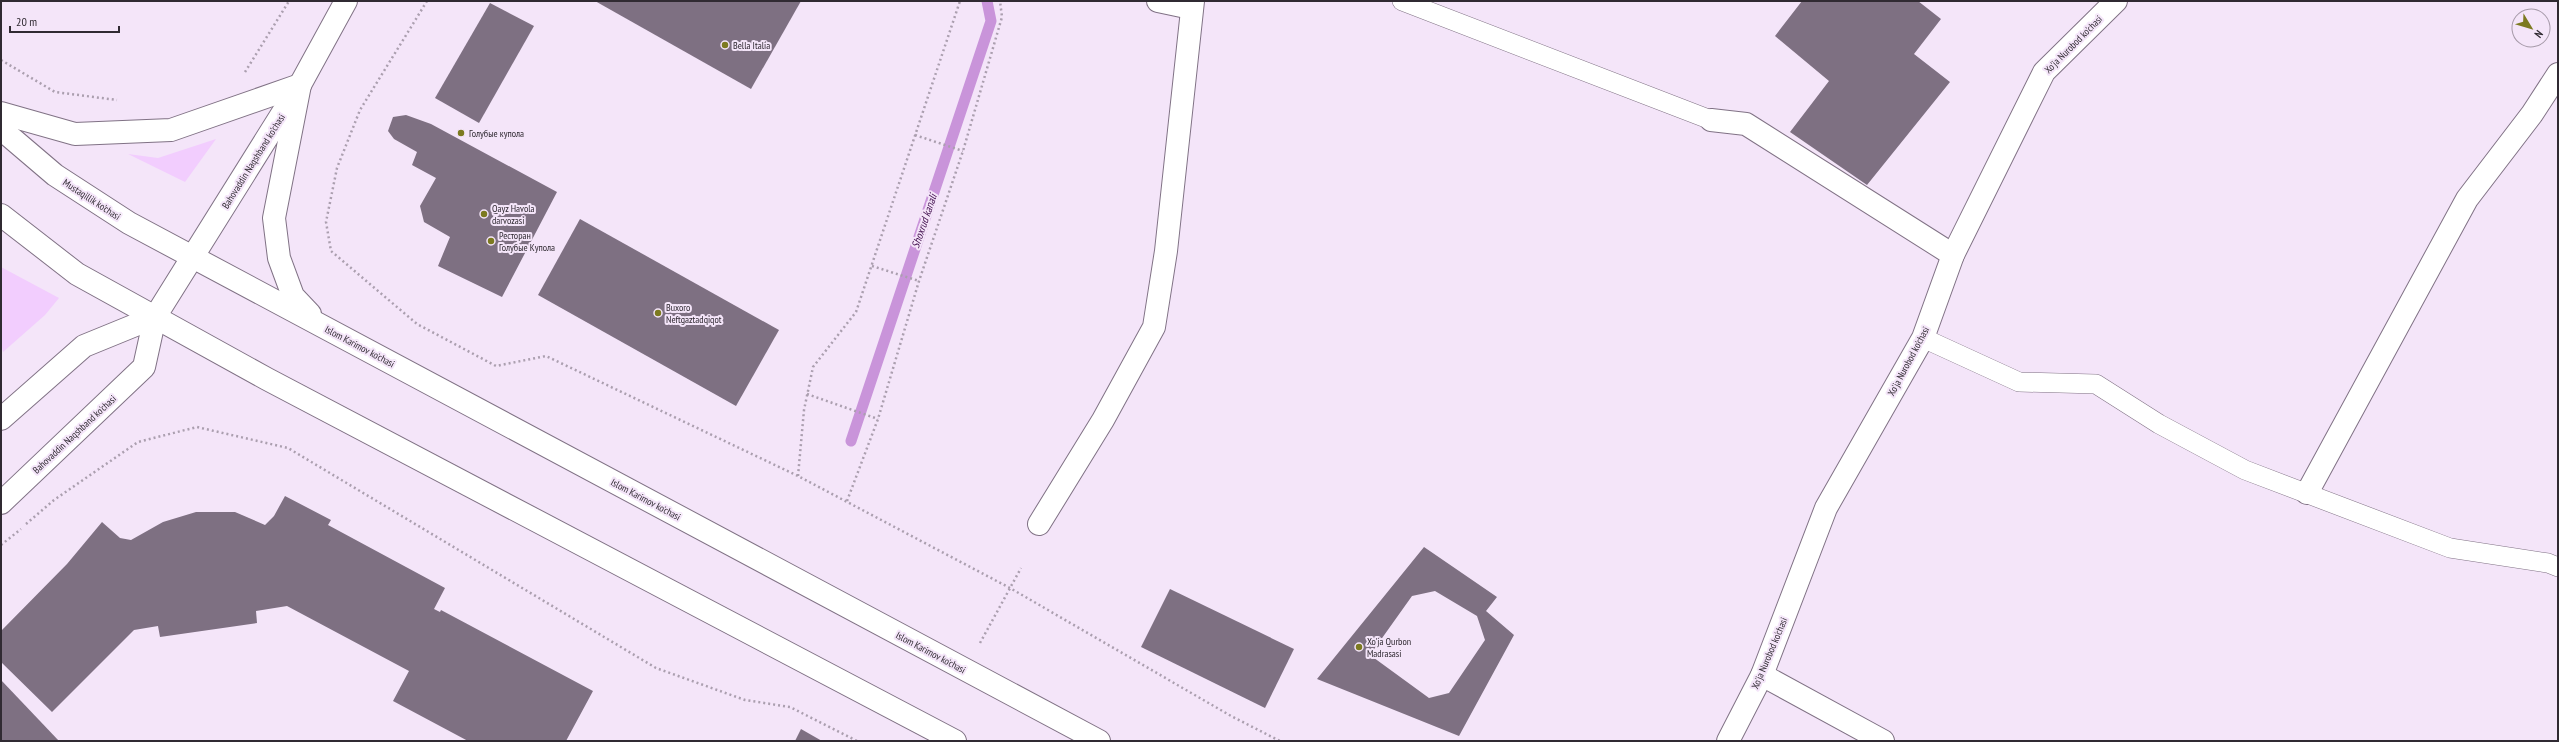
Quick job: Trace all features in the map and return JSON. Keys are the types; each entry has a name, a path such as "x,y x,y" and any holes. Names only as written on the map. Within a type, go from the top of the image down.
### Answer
{"main road":[{"name":"Bahovaddin Naqshband ko'chasi","path":"1,502 144,367 155,317 300,85 346,1"},
{"path":"1039,524 1103,420 1154,327 1166,251 1192,5 1158,1"},
{"name":"Xo'ja Nurobod ko'chasi","path":"1728,741 1762,675 1826,508 1923,338 1953,255 2044,72 2116,1"},
{"path":"2307,493 2467,199 2532,114 2558,74"},
{"path":"1,113 75,134 171,130 300,85"},
{"path":"300,85 274,218 279,258 293,296 319,324"},
{"path":"1711,120 1746,124 1953,255"},
{"name":"Mustaqillik ko'chasi","path":"1,129 55,175 129,223 192,257"},
{"path":"1,215 77,274 267,379 955,741"},
{"name":"Islom Karimov ko'chasi","path":"192,257 239,280 1099,741"},
{"path":"1,419 84,346 155,317"},
{"path":"1762,675 1883,741"}],"lane":[{"path":"1402,1 1711,120"},
{"path":"1923,338 2019,382 2096,384 2159,424 2244,470 2450,548 2548,563 2558,567"}],"path":[{"path":"242,76 289,1"},
{"path":"427,1 360,110 337,168 326,222 331,251 417,324 496,366 546,356 798,476 1010,588 1231,716 1280,741"},
{"path":"798,476 807,394 813,367 856,312 960,1"},
{"path":"847,502 878,419 919,281 963,151 1002,17 1000,1"},
{"path":"1,60 55,92 123,101"},
{"path":"915,135 963,151"},
{"path":"872,266 919,281"},
{"path":"807,394 878,419"},
{"path":"1,545 54,500 138,442 197,427 288,448 656,668 745,700 790,707 857,741"},
{"path":"965,670 1021,568"}],"shaded area":[{"path":"216,139 185,182 128,154 158,158"},
{"path":"1,267 59,298 45,315 3,352 1,344"}],"building":[{"name":"Bella Italia","path":"595,1 801,1 751,89"},
{"path":"1802,1 1918,1 1941,19 1914,54 1950,82 1867,185 1790,132 1829,81 1775,36"},
{"path":"490,3 534,26 479,123 435,98"},
{"name":"Qayz Havola darvozasi","path":"406,115 431,124 557,192 502,297 438,266 450,237 424,222 420,206 436,178 412,165 417,152 394,139 388,131 393,117"},
{"name":"Buxoro Neftgaztadqiqot","path":"580,219 779,330 736,406 538,295"},
{"path":"285,496 331,520 328,525 445,588 434,609 440,612 441,610 593,691 566,741 468,741 393,701 409,671 287,606 256,611 257,623 160,637 158,626 134,630 52,712 1,662 1,631 67,564 102,522 120,538 131,540 163,522 196,512 235,512 265,525 274,516"},
{"name":"Xo'ja Qurbon Madrasasi","path":"1424,547 1497,597 1486,611 1514,635 1459,736 1317,679","holes":["1435,591 1477,616 1485,640 1449,693 1429,698 1370,655 1412,596"]},
{"path":"1170,589 1294,649 1265,708 1141,647"},
{"path":"1,680 59,741 1,741"},
{"path":"801,729 822,741 795,741"}],"waterway":[{"name":"Shoxrud kanali","path":"851,441 991,21 987,1"}],"place":[{"name":"Bella Italia","path":"725,45"},
{"name":"Голубые купола","path":"461,133"},
{"name":"Qayz Havola darvozasi","path":"484,214"},
{"name":"Ресторан Голубые Купола","path":"491,241"},
{"name":"Buxoro Neftgaztadqiqot","path":"658,313"},
{"name":"Xo'ja Qurbon Madrasasi","path":"1359,647"}]}
